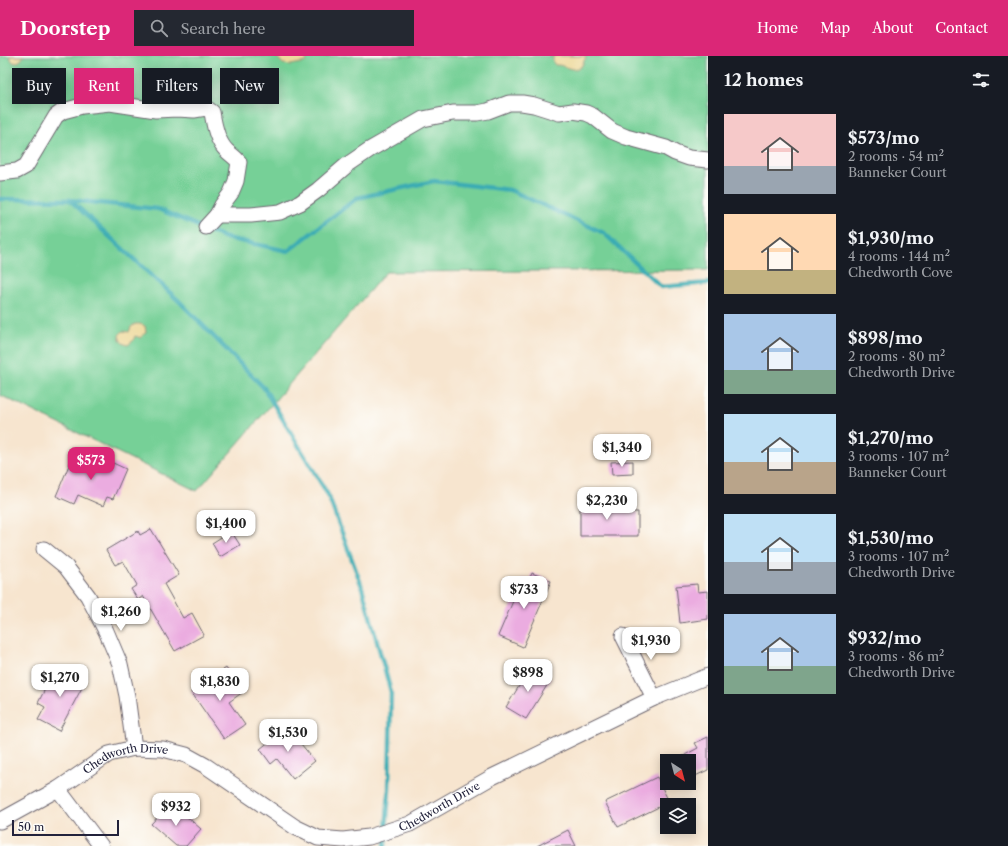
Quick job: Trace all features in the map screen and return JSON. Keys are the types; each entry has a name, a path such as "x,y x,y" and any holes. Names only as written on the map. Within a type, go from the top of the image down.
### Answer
{"street":[{"path":"0,173 18,171 26,166 56,116 63,111 94,104 110,103 156,110 194,110 206,108 212,112 220,142 227,151 235,156 239,162 236,181 217,215 206,227"},
{"path":"217,215 251,215 280,212 300,203 318,190 347,165 369,150 423,119 453,113 477,113 488,111 509,103 534,105 559,113 573,111 586,113 593,116 612,131 626,137 666,148 682,156 708,160"},
{"path":"44,549 66,567 88,596 106,631 120,664 127,696 134,748"},
{"path":"623,636 654,698"},
{"name":"Chedworth Drive","path":"0,821 58,789 109,754 134,748 163,748 186,755 206,766 295,827 318,838 343,840 369,837 410,824 492,777 654,698 708,676"},
{"path":"58,789 101,846"}],"green space":[{"path":"0,56 708,56 708,270 386,272 197,491 0,395"}],"sand":[{"path":"9,56 24,56 16,63 13,62"},
{"path":"276,56 307,56 306,62 291,65 283,64"},
{"path":"553,56 586,57 581,67 571,69 555,65 553,62"},
{"path":"135,324 145,326 146,332 141,338 135,336 133,341 128,345 124,344 119,335 123,331 129,332 131,327"}],"building":[{"path":"82,454 112,466 113,463 126,469 113,499 107,497 103,506 78,495 74,504 56,496 72,458 79,461"},
{"path":"633,461 633,474 612,475 611,462"},
{"path":"580,504 621,504 621,512 638,512 638,536 580,536"},
{"path":"151,529 179,575 164,584 183,618 192,613 204,635 175,651 143,596 138,600 131,589 137,585 123,561 115,565 106,550 138,531 140,535"},
{"path":"231,531 240,545 220,557 212,543"},
{"path":"532,573 551,581 523,647 498,636 523,578 529,580"},
{"path":"697,584 698,592 708,591 708,619 680,623 676,586"},
{"path":"62,667 86,680 59,731 38,720 45,707 38,703 48,683 52,685"},
{"path":"531,667 551,679 526,719 506,707"},
{"path":"226,668 243,692 229,702 245,725 224,739 191,692"},
{"path":"287,727 315,761 293,779 277,759 271,764 260,749"},
{"path":"708,737 708,770 696,776 696,754 687,754 698,748 695,743"},
{"path":"657,777 660,783 660,790 663,790 667,798 660,798 660,806 618,827 605,802"},
{"path":"177,808 201,829 186,846 176,846 151,824 165,809 172,815"},
{"path":"568,830 576,846 537,846"}],"waterway":[{"path":"0,199 70,200 158,209 226,238 288,251 357,198 434,181 510,190 604,233 661,287 708,283"},
{"path":"70,200 179,301 264,388 328,495 361,584 391,692 389,790 385,846"}]}
